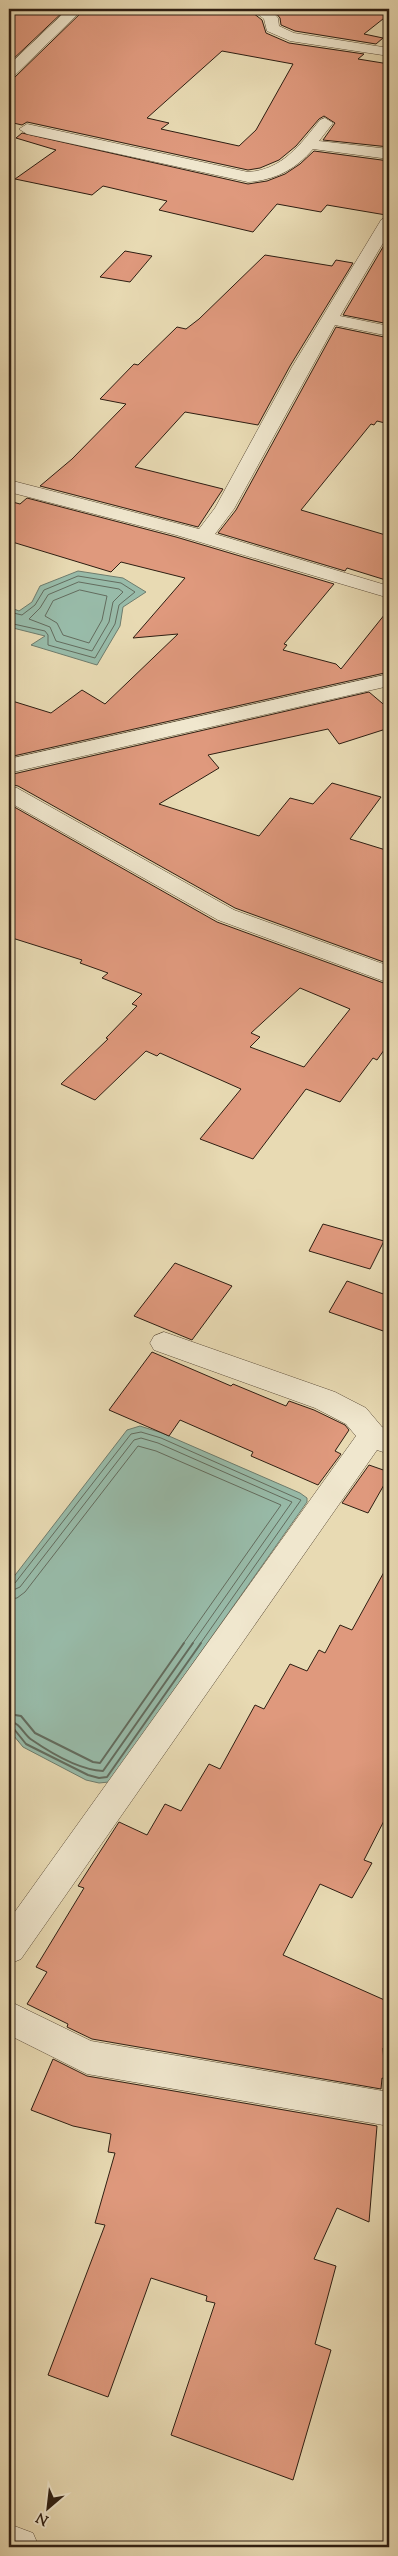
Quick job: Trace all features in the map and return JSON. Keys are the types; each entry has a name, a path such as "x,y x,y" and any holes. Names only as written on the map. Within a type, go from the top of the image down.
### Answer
{"street":[{"path":"9,73 76,9"},
{"path":"258,9 263,10 271,18 272,28 290,36 389,52"},
{"path":"382,9 389,9"},
{"path":"28,129 248,178 262,178 270,177 288,165 309,144 325,123"},
{"path":"309,144 389,154"},
{"path":"203,537 224,508 330,319 388,226"},
{"path":"330,319 389,330"},
{"path":"9,486 203,537 389,592"},
{"path":"9,766 389,680"},
{"path":"9,794 226,916 389,975"},
{"path":"9,1948 381,1439 356,1416 325,1400 164,1343"},
{"path":"9,2016 88,2058 389,2109"},
{"path":"9,2544 19,2547"}],"water":[{"path":"78,571 123,578 146,592 123,607 120,626 97,665 31,645 45,636 9,627 9,607 19,611 32,602 40,586"},
{"path":"140,1426 162,1433 300,1493 307,1498 307,1502 109,1782 99,1783 86,1780 23,1747 9,1730 9,1583 127,1430"}],"building":[{"path":"9,9 66,9 9,63"},
{"path":"85,9 248,9 262,20 266,33 289,43 364,54 358,59 389,64 389,147 323,140 335,123 324,116 319,119 296,146 279,160 260,168 248,170 27,122 22,125 9,122 9,79 15,77","holes":["222,51 293,64 256,130 239,146 161,129 169,123 147,118"]},
{"path":"277,9 373,9 377,14 388,15 364,34 383,38 376,44 295,31 281,25 280,18 275,12"},
{"path":"22,133 248,184 267,181 285,174 314,151 389,161 389,213 386,215 327,205 321,212 277,204 253,232 159,210 167,201 103,186 92,195 15,179 56,150 16,138"},
{"path":"389,239 389,324 343,315 383,247"},
{"path":"125,251 152,256 130,282 100,277"},
{"path":"265,255 332,266 336,260 353,263 290,366 258,425 185,412 135,467 223,489 198,527 40,486 72,459 126,404 100,399 134,364 138,365 177,327 186,329 199,319"},
{"path":"336,327 389,338 389,424 377,421 374,425 371,424 301,510 389,536 389,581 347,568 345,571 218,533 236,510"},
{"path":"27,498 176,537 334,584 284,644 287,645 283,650 336,664 341,669 389,609 389,672 9,757 9,700 51,713 82,690 105,704 178,634 133,638 185,578 121,562 111,572 9,541 9,501 20,504"},
{"path":"369,692 389,709 389,728 339,744 328,729 208,755 219,768 159,804 259,836 290,798 313,804 332,783 381,797 350,839 389,851 389,964 235,908 18,786 9,784 9,775"},
{"path":"9,804 217,922 389,985 389,1043 377,1060 373,1058 340,1102 306,1089 253,1159 200,1139 241,1089 160,1053 157,1056 146,1051 95,1100 61,1084 108,1039 106,1038 137,1006 132,1004 142,994 102,978 108,973 80,963 82,960 9,937","holes":["300,988 350,1009 304,1067 250,1047 260,1037 251,1033"]},
{"path":"323,1224 384,1241 370,1269 309,1251"},
{"path":"175,1263 232,1286 192,1340 134,1316"},
{"path":"347,1281 389,1296 389,1333 329,1312"},
{"path":"152,1352 231,1386 233,1384 286,1406 289,1401 314,1410 345,1425 349,1430 335,1451 341,1454 318,1485 251,1456 253,1452 180,1420 169,1436 109,1410"},
{"path":"369,1465 389,1472 389,1476 368,1513 342,1503"},
{"path":"389,1563 389,1811 364,1860 372,1863 352,1898 320,1884 283,1955 389,2002 389,2050 383,2048 385,2079 382,2078 381,2089 92,2039 67,2027 68,2024 27,2004 47,1972 36,1967 84,1888 78,1886 119,1822 147,1835 165,1804 181,1811 209,1764 220,1769 255,1705 264,1709 290,1664 307,1671 319,1650 325,1653 340,1625 352,1630"},
{"path":"53,2059 87,2076 377,2126 369,2222 337,2208 314,2259 336,2266 315,2344 331,2350 293,2480 171,2435 215,2303 206,2301 207,2296 151,2278 108,2397 48,2375 105,2225 95,2223 115,2153 108,2152 111,2134 73,2126 31,2110"}]}
